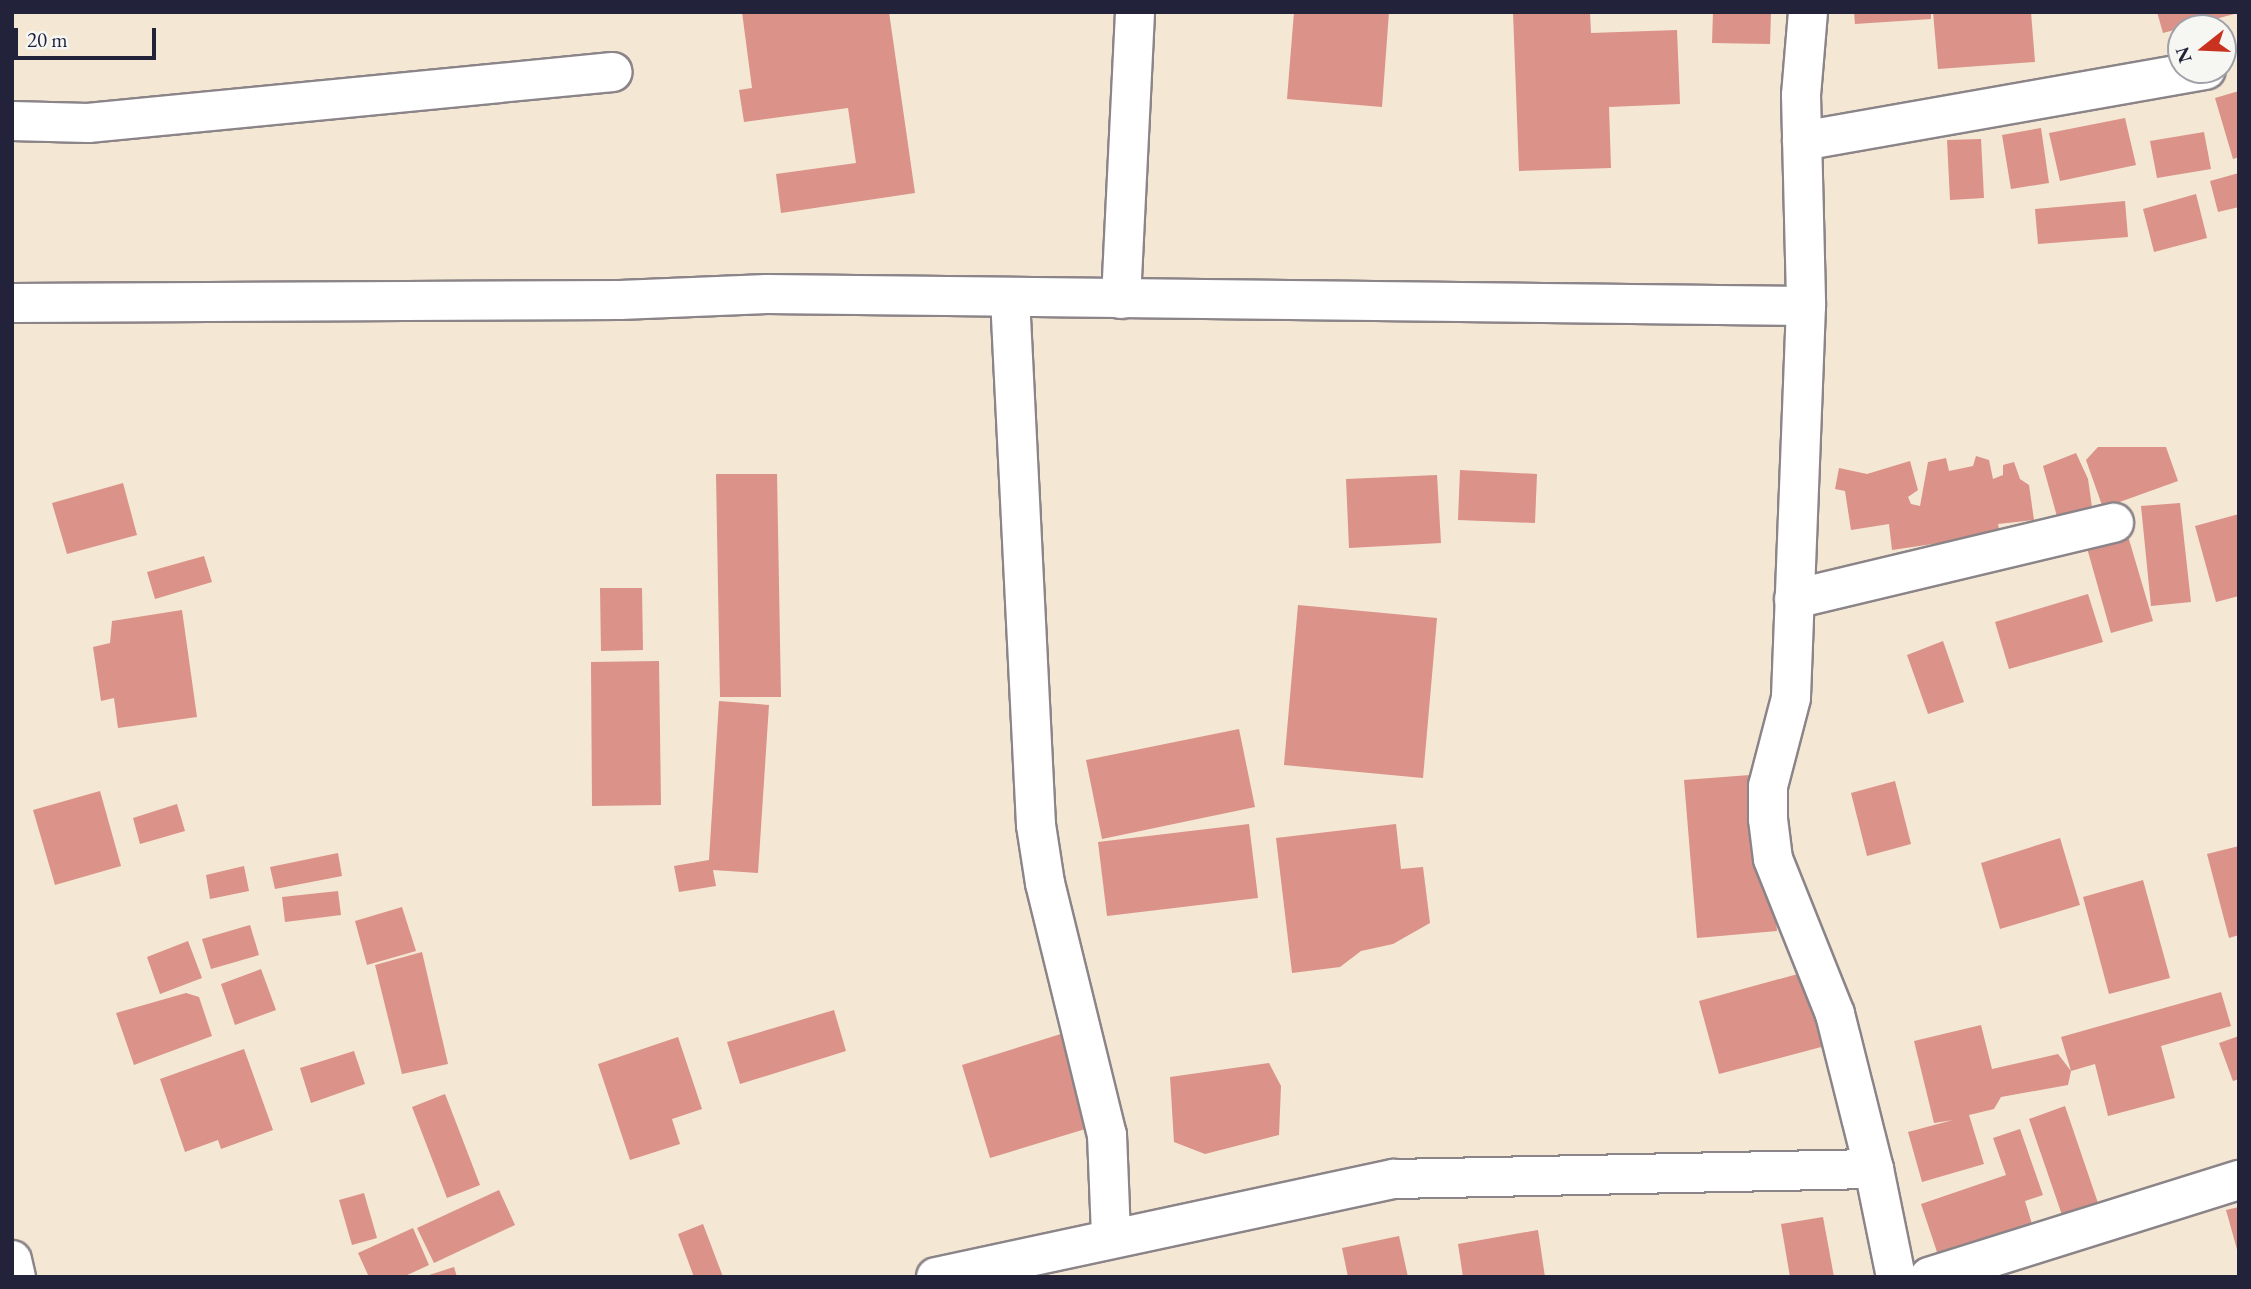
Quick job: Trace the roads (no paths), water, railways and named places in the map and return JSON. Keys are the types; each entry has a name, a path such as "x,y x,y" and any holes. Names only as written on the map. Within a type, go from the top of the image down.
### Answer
{"street":[{"path":"1121,299 1135,12"},
{"path":"1808,12 1802,141 1806,306 1791,698 1768,786 1773,859 1835,1014 1874,1169 1896,1277"},
{"path":"12,121 88,123 614,72"},
{"path":"1802,141 2167,77"},
{"path":"12,303 620,300 767,294 1806,306"},
{"path":"1010,297 1036,825 1045,883 1107,1135 1111,1236"},
{"path":"1794,599 2114,523"},
{"path":"936,1277 1111,1236 1394,1179 1874,1169"},
{"path":"1928,1277 2239,1180"},
{"path":"12,1260 16,1277"}]}
